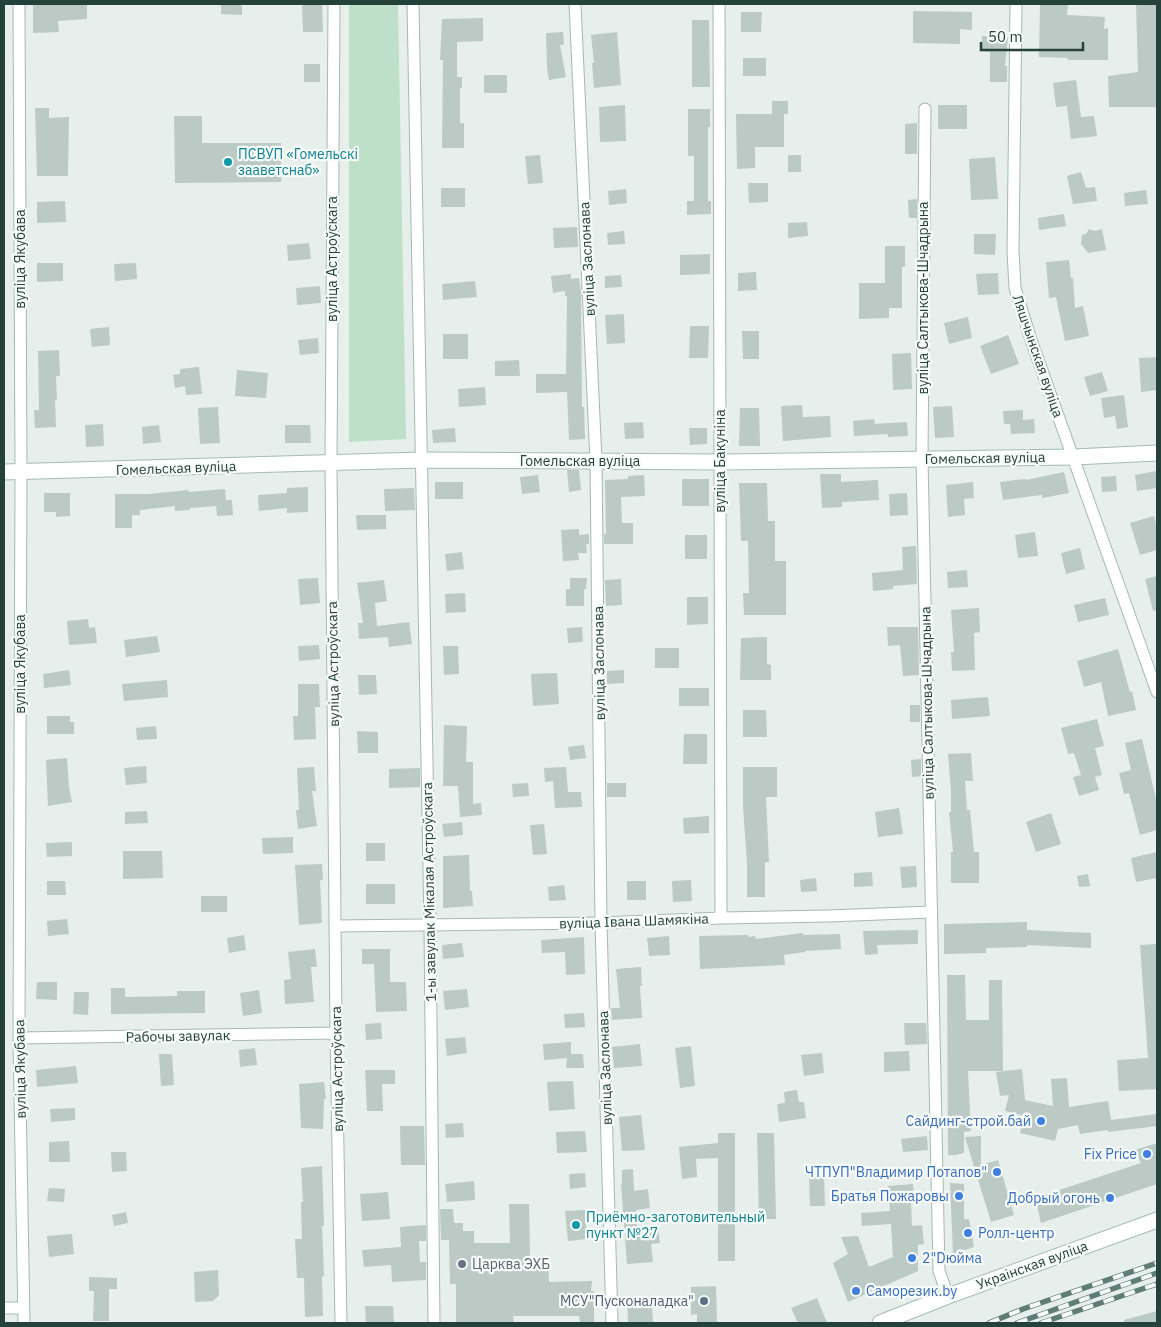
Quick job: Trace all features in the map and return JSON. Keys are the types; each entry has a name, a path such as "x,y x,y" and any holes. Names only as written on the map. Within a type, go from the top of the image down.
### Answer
{"street":[{"name":"вуліца Якубава","path":"19,4 21,472 19,1038 24,1323"},
{"name":"вуліца Астроўскага","path":"334,4 331,463 336,1033 341,1323"},
{"path":"413,4 422,460"},
{"name":"вуліца Заслонава","path":"575,4 596,461 601,923 612,1323"},
{"name":"вуліца Бакуніна","path":"720,4 721,918"},
{"name":"Ляшчынская вуліца","path":"1016,4 1013,251 1015,288 1031,340 1157,692"},
{"name":"вуліца Салтыкова-Шчадрына","path":"925,109 922,460 939,1271 948,1296"},
{"name":"Гомельская вуліца","path":"4,472 422,460 720,462 922,460 1157,453"},
{"name":"1-ы завулак Мікалая Астроўскага","path":"422,460 430,925 434,1323"},
{"name":"вуліца Івана Шамякіна","path":"336,926 601,923 932,912"},
{"name":"Рабочы завулак","path":"19,1038 336,1033"},
{"name":"Украінская вуліца","path":"880,1323 948,1296 1157,1220"},
{"path":"4,1308 23,1308"}],"green space":[{"path":"349,4 398,4 406,439 349,442"}],"building":[{"path":"33,4 87,4 87,19 58,21 59,32 33,33"},
{"path":"221,4 242,4 242,15 221,14"},
{"path":"302,4 322,4 323,32 303,32"},
{"path":"1040,4 1068,4 1067,15 1105,17 1104,29 1108,28 1108,60 1067,60 1068,58 1039,57"},
{"path":"1136,4 1157,4 1157,107 1109,107 1108,76 1138,72"},
{"path":"913,11 972,12 972,30 960,29 960,44 913,43"},
{"path":"741,12 762,12 761,32 741,32"},
{"path":"483,18 483,41 457,42 457,77 462,77 462,88 460,88 460,123 464,123 464,148 442,148 443,60 440,60 442,19"},
{"path":"692,20 709,20 710,87 692,87"},
{"path":"563,32 564,45 560,45 566,77 549,80 546,33"},
{"path":"617,32 621,85 594,88 591,35"},
{"path":"982,36 1008,38 1005,66 1007,66 1007,82 990,82 990,52 981,51"},
{"path":"743,58 766,58 766,76 743,76"},
{"path":"304,64 320,64 320,82 304,82"},
{"path":"484,75 507,75 507,93 484,93"},
{"path":"1076,80 1081,117 1094,116 1097,136 1071,139 1067,106 1056,107 1053,83"},
{"path":"772,101 788,101 788,114 784,114 784,147 755,147 755,168 737,169 736,114 772,114"},
{"path":"625,105 626,141 600,142 599,107"},
{"path":"938,105 967,105 967,129 938,129"},
{"path":"35,108 49,108 49,118 69,117 68,176 37,176"},
{"path":"688,109 710,109 710,127 708,127 708,201 711,201 711,214 687,215 687,201 694,201 694,156 688,156"},
{"name":"ПСВУП «Гомельскі зааветснаб»","path":"174,116 202,116 202,143 281,143 281,182 175,183"},
{"path":"917,123 917,154 905,154 905,124"},
{"path":"540,155 543,183 528,184 525,156"},
{"path":"788,155 801,155 801,172 788,172"},
{"path":"995,157 998,199 971,200 969,159"},
{"path":"1081,172 1086,188 1095,187 1097,201 1073,204 1067,176"},
{"path":"748,183 768,183 768,202 749,203"},
{"path":"441,188 465,188 465,207 441,207"},
{"path":"626,189 627,203 609,205 608,191"},
{"path":"1146,190 1148,204 1125,206 1124,193"},
{"path":"917,199 917,218 909,218 908,200"},
{"path":"65,201 66,222 37,223 37,202"},
{"path":"1064,214 1066,226 1039,230 1038,218"},
{"path":"807,222 808,236 788,238 788,223"},
{"path":"577,227 578,247 554,248 553,228"},
{"path":"1089,229 1094,231 1102,229 1106,250 1088,253 1081,244 1082,235 1086,234"},
{"path":"624,231 625,244 608,245 607,233"},
{"path":"974,234 996,234 995,255 974,254"},
{"path":"309,243 311,259 288,261 287,245"},
{"path":"885,246 905,246 905,267 902,267 902,308 889,308 889,318 859,319 859,283 885,283"},
{"path":"710,254 710,274 680,275 680,255"},
{"path":"1069,260 1071,278 1073,278 1075,308 1083,306 1089,336 1065,341 1056,297 1049,298 1046,262"},
{"path":"37,263 63,263 63,281 37,282"},
{"path":"136,263 137,279 115,281 114,264"},
{"path":"756,272 757,290 738,291 738,273"},
{"path":"998,273 999,294 978,295 976,274"},
{"path":"571,274 571,279 579,278 581,291 582,407 584,407 585,439 569,440 567,392 536,393 536,374 566,374 567,296 565,296 565,291 553,293 551,276"},
{"path":"621,275 622,287 605,288 605,276"},
{"path":"475,281 477,297 443,300 442,284"},
{"path":"320,286 321,303 297,305 296,288"},
{"path":"624,314 625,343 607,344 605,315"},
{"path":"968,317 972,338 949,344 944,323"},
{"path":"690,326 709,326 708,358 689,358"},
{"path":"109,327 110,345 92,347 90,329"},
{"path":"742,331 759,331 759,359 743,359"},
{"path":"443,334 468,334 468,359 443,359"},
{"path":"1008,335 1019,364 991,374 980,346"},
{"path":"318,338 319,353 300,355 298,340"},
{"path":"59,350 60,376 56,376 57,400 55,400 56,427 35,428 34,410 39,410 38,351"},
{"path":"911,353 912,389 893,390 892,354"},
{"path":"1157,357 1157,390 1141,392 1139,358"},
{"path":"519,360 520,376 495,376 495,361"},
{"path":"199,367 202,394 186,395 185,386 175,388 173,375 180,374 180,369"},
{"path":"237,370 268,373 266,398 235,396"},
{"path":"1102,372 1108,391 1090,396 1084,377"},
{"path":"485,387 486,405 459,407 458,389"},
{"path":"1124,395 1128,427 1117,429 1115,416 1104,418 1101,398"},
{"path":"802,405 803,417 830,416 831,437 783,441 781,406"},
{"path":"952,406 954,437 935,438 933,407"},
{"path":"218,407 220,443 200,444 198,408"},
{"path":"740,408 759,408 760,446 739,446"},
{"path":"1023,410 1023,420 1034,419 1035,433 1011,434 1010,424 1004,424 1003,411"},
{"path":"874,419 875,424 907,422 908,436 888,437 888,434 854,436 853,421"},
{"path":"643,422 644,438 625,439 624,423"},
{"path":"103,424 104,446 86,447 85,425"},
{"path":"159,425 161,442 143,444 142,427"},
{"path":"285,425 310,425 311,443 285,443"},
{"path":"455,428 456,442 433,443 432,430"},
{"path":"689,428 707,428 707,444 690,445"},
{"path":"567,470 579,470 581,490 569,492"},
{"path":"1156,471 1157,488 1137,491 1135,475"},
{"path":"1064,472 1069,493 1042,498 1042,495 1003,500 1000,482 1026,480"},
{"path":"820,474 841,474 841,482 878,480 879,500 842,502 842,507 822,508"},
{"path":"538,475 540,492 522,494 520,477"},
{"path":"644,475 645,496 621,497 622,523 633,523 633,544 604,544 604,534 606,534 605,480 628,479 628,476"},
{"path":"1116,476 1117,491 1102,492 1101,477"},
{"path":"682,479 709,479 709,506 682,506"},
{"path":"435,482 463,482 463,499 435,499"},
{"path":"973,482 974,498 964,499 965,515 948,517 946,485"},
{"path":"739,483 767,483 768,521 775,521 775,561 786,561 786,615 744,615 743,593 749,593 748,541 741,541"},
{"path":"308,487 308,512 287,513 287,508 259,511 258,495 287,493 287,488"},
{"path":"414,488 415,510 385,511 384,489"},
{"path":"225,489 226,500 232,500 233,515 217,516 216,506 175,511 175,506 140,510 140,515 132,515 132,528 115,528 115,494 149,494"},
{"path":"44,493 70,493 70,516 56,517 56,512 44,512"},
{"path":"907,493 908,515 890,516 889,494"},
{"path":"356,515 386,515 386,529 357,530"},
{"path":"1154,516 1157,528 1157,550 1140,555 1130,523"},
{"path":"579,529 579,535 589,534 589,544 586,544 587,553 578,553 579,560 563,561 561,530"},
{"path":"1035,532 1038,556 1018,558 1015,535"},
{"path":"685,535 707,535 707,559 685,559"},
{"path":"916,546 917,584 893,586 893,589 873,591 872,573 903,570 902,547"},
{"path":"1080,548 1085,569 1066,574 1061,553"},
{"path":"462,552 464,569 447,571 445,554"},
{"path":"967,570 968,587 948,588 947,572"},
{"path":"1157,576 1157,610 1153,611 1145,579"},
{"path":"318,578 320,603 300,605 298,579"},
{"path":"570,578 587,578 586,589 584,589 584,606 566,606 566,589 570,589"},
{"path":"621,579 622,605 606,606 605,580"},
{"path":"384,580 387,601 375,603 377,626 409,622 412,644 389,647 388,637 359,639 358,623 363,623 357,583"},
{"path":"465,593 466,612 446,613 445,594"},
{"path":"687,597 708,597 708,624 687,625"},
{"path":"1105,598 1109,615 1078,622 1074,605"},
{"path":"979,608 980,632 974,633 975,670 952,671 951,652 954,652 951,610"},
{"path":"88,619 89,628 95,627 97,643 69,645 67,621"},
{"path":"582,627 583,642 568,643 567,628"},
{"path":"887,627 918,627 919,675 903,676 900,645 888,646"},
{"path":"157,636 160,652 126,657 124,640"},
{"path":"767,637 767,664 771,665 771,680 740,680 741,638"},
{"path":"319,645 320,659 299,661 298,646"},
{"path":"443,646 458,646 459,674 444,675"},
{"path":"655,648 679,648 679,668 655,668"},
{"path":"1118,649 1130,692 1132,691 1136,710 1108,716 1101,682 1084,687 1077,661"},
{"path":"69,670 71,685 44,688 43,674"},
{"path":"624,670 624,683 607,684 607,671"},
{"path":"557,673 559,704 533,706 531,674"},
{"path":"358,675 376,675 377,694 359,695"},
{"path":"167,680 168,697 124,701 122,684"},
{"path":"298,684 319,684 320,707 315,707 316,739 294,740 293,716 298,716"},
{"path":"679,688 709,688 709,706 679,706"},
{"path":"988,697 990,716 952,719 951,700"},
{"path":"910,705 920,705 920,722 910,722"},
{"path":"743,710 766,710 767,737 743,737"},
{"path":"47,716 70,716 70,722 74,722 74,734 47,734"},
{"path":"1097,719 1104,746 1095,748 1102,775 1095,777 1099,790 1079,796 1073,777 1081,775 1074,753 1068,754 1061,728"},
{"path":"444,725 467,726 466,762 473,762 473,804 481,803 482,815 460,817 458,786 443,786"},
{"path":"156,726 157,739 137,740 136,728"},
{"path":"357,731 378,732 378,753 358,753"},
{"path":"684,734 707,734 707,764 683,764"},
{"path":"1142,739 1157,803 1157,830 1140,835 1129,793 1124,794 1119,773 1131,770 1125,743"},
{"path":"584,745 586,758 570,760 568,747"},
{"path":"971,753 973,781 965,781 967,810 970,810 974,852 979,852 979,883 951,883 951,852 953,852 949,812 951,812 951,791 948,754"},
{"path":"67,758 72,802 48,806 46,760"},
{"path":"921,759 921,776 912,777 911,760"},
{"path":"146,766 147,783 126,785 124,768"},
{"path":"314,767 316,791 312,791 317,826 298,829 296,810 299,810 297,768"},
{"path":"566,767 568,792 581,792 582,807 555,808 553,781 545,782 544,768"},
{"path":"743,767 777,767 777,797 766,797 769,862 765,862 765,897 747,897"},
{"path":"420,768 420,787 389,788 389,769"},
{"path":"528,783 529,796 513,797 512,784"},
{"path":"607,783 626,783 626,797 607,797"},
{"path":"899,808 903,834 878,837 875,812"},
{"path":"147,811 148,823 125,824 125,812"},
{"path":"1051,813 1061,844 1036,852 1026,822"},
{"path":"709,816 709,833 684,834 683,818"},
{"path":"462,822 463,835 444,837 442,824"},
{"path":"544,824 547,854 533,855 530,825"},
{"path":"293,837 293,853 263,854 262,838"},
{"path":"72,842 72,856 47,857 46,843"},
{"path":"366,843 385,843 385,861 366,861"},
{"path":"123,851 162,851 163,878 123,879"},
{"path":"1157,852 1157,878 1136,882 1131,858"},
{"path":"469,855 470,891 472,891 473,906 443,908 443,856"},
{"path":"322,864 323,880 320,880 322,923 299,925 295,865"},
{"path":"916,866 917,887 902,888 900,867"},
{"path":"872,872 873,886 854,887 854,873"},
{"path":"1088,874 1090,886 1079,887 1077,876"},
{"path":"816,878 817,891 801,892 800,880"},
{"path":"691,880 692,901 673,902 672,881"},
{"path":"47,881 65,881 66,895 47,895"},
{"path":"627,881 646,881 646,900 627,900"},
{"path":"366,884 395,884 395,904 366,904"},
{"path":"564,885 566,900 549,901 548,887"},
{"path":"201,896 227,896 227,912 201,912"},
{"path":"67,919 69,934 48,936 47,921"},
{"path":"1027,922 1027,930 1091,933 1091,948 1027,945 1027,947 986,948 986,953 944,954 944,924"},
{"path":"918,930 918,944 877,945 878,954 865,955 863,931"},
{"path":"803,933 803,935 840,934 841,949 805,951 784,955 785,965 700,969 699,936 748,935 748,937 755,936 756,939"},
{"path":"244,935 246,950 229,953 227,938"},
{"path":"669,936 670,955 649,956 647,938"},
{"path":"584,937 585,974 566,975 565,952 542,953 541,940"},
{"path":"462,943 464,957 443,959 442,945"},
{"path":"1157,944 1157,1089 1119,1091 1117,1060 1148,1058 1140,945"},
{"path":"315,949 317,967 311,967 314,1002 285,1004 284,980 291,979 288,952"},
{"path":"362,949 390,949 390,982 406,982 407,1011 376,1012 374,964 362,964"},
{"path":"641,967 642,1018 612,1020 611,1008 620,1008 616,969"},
{"path":"947,975 965,975 966,1020 989,1020 989,980 1002,980 1003,1071 968,1071 971,1131 964,1132 964,1153 956,1155 948,1155"},
{"path":"37,982 57,982 57,1000 36,999"},
{"path":"111,988 125,988 125,997 177,996 177,991 205,991 205,1013 111,1014"},
{"path":"467,989 469,1007 445,1010 443,991"},
{"path":"259,990 262,1013 243,1016 240,993"},
{"path":"74,992 89,992 88,1015 73,1014"},
{"path":"584,1013 585,1027 565,1028 564,1014"},
{"path":"381,1023 382,1039 366,1040 365,1024"},
{"path":"904,1023 926,1023 927,1044 905,1045"},
{"path":"465,1037 467,1053 447,1056 445,1039"},
{"path":"571,1042 571,1054 583,1054 584,1068 566,1068 567,1058 544,1060 543,1044"},
{"path":"640,1044 642,1066 614,1068 612,1047"},
{"path":"691,1046 695,1086 680,1088 675,1048"},
{"path":"255,1048 257,1065 240,1067 239,1050"},
{"path":"909,1051 910,1071 884,1072 884,1052"},
{"path":"822,1053 824,1073 804,1076 801,1055"},
{"path":"159,1054 172,1054 174,1085 161,1086"},
{"path":"76,1066 78,1083 37,1087 36,1070"},
{"path":"1022,1069 1025,1100 1053,1106 1051,1079 1067,1078 1069,1107 1108,1101 1111,1120 1157,1114 1157,1126 1080,1134 1078,1125 1058,1129 1055,1141 1020,1133 1024,1116 1005,1111 1009,1095 1000,1096 996,1072"},
{"path":"365,1070 395,1070 395,1084 382,1084 383,1111 367,1111"},
{"path":"573,1081 575,1109 549,1111 547,1082"},
{"path":"324,1082 326,1099 324,1099 323,1129 301,1128 299,1084"},
{"path":"797,1090 799,1102 804,1102 806,1118 779,1122 777,1104 785,1103 784,1092"},
{"path":"75,1108 75,1120 51,1122 50,1109"},
{"path":"641,1115 645,1150 622,1151 619,1117"},
{"path":"463,1123 464,1137 446,1138 445,1124"},
{"path":"400,1126 424,1126 425,1165 401,1165"},
{"path":"585,1131 587,1152 557,1153 556,1132"},
{"path":"718,1133 735,1133 735,1261 718,1261 718,1158 696,1159 697,1177 682,1179 679,1147 718,1143"},
{"path":"757,1133 774,1133 776,1219 759,1219"},
{"path":"927,1136 928,1150 903,1152 901,1139"},
{"path":"981,1136 981,1165 998,1160 1014,1215 991,1222 965,1137"},
{"path":"69,1141 70,1162 49,1162 49,1142"},
{"path":"1157,1143 1157,1184 1041,1223 1035,1198 1141,1163 1135,1150"},
{"path":"111,1152 126,1152 127,1171 112,1172"},
{"path":"322,1166 324,1226 322,1226 323,1316 305,1317 304,1278 297,1278 295,1239 302,1239 301,1202 303,1202 301,1168"},
{"path":"633,1169 634,1191 648,1189 650,1208 636,1210 638,1231 658,1229 660,1243 651,1244 653,1262 627,1264 621,1184 622,1170"},
{"path":"585,1173 586,1187 570,1189 569,1174"},
{"path":"824,1176 825,1206 810,1206 809,1177"},
{"path":"474,1181 475,1200 447,1202 445,1184"},
{"path":"950,1183 964,1184 964,1219 969,1219 974,1247 953,1254"},
{"path":"913,1184 914,1202 911,1202 912,1226 922,1225 924,1244 918,1245 918,1271 848,1302 833,1263 848,1254 841,1237 858,1236 869,1267 893,1257 891,1224 862,1226 861,1213 890,1211 888,1186"},
{"path":"49,1188 65,1189 64,1202 47,1201"},
{"path":"388,1192 390,1219 362,1221 360,1194"},
{"path":"509,1204 529,1204 530,1257 548,1256 549,1282 592,1281 591,1291 594,1291 594,1323 580,1323 579,1316 513,1316 514,1323 456,1323 456,1284 450,1284 449,1240 441,1240 440,1209 453,1209 454,1223 463,1223 463,1231 474,1231 474,1243 510,1243"},
{"name":"Приёмно-заготовительный пункт №27","path":"585,1210 587,1239 568,1241 565,1211"},
{"path":"126,1212 128,1223 114,1226 112,1215"},
{"path":"426,1225 426,1241 419,1241 420,1262 426,1262 426,1280 392,1282 391,1265 364,1267 362,1250 401,1247 400,1227"},
{"path":"72,1234 74,1254 49,1257 47,1236"},
{"path":"218,1270 219,1295 213,1301 195,1302 194,1272"},
{"path":"89,1277 117,1278 117,1289 109,1289 109,1321 93,1321 94,1291 89,1291"},
{"name":"МСУ\"Пусконаладка\"","path":"716,1286 717,1323 697,1323 697,1314 691,1315 691,1287"},
{"path":"640,1298 640,1305 652,1305 653,1323 628,1323 627,1299"},
{"path":"817,1298 827,1323 798,1323 791,1308"},
{"path":"365,1306 393,1306 394,1323 366,1323"},
{"path":"1157,1311 1157,1323 1124,1323 1124,1320"}],"railway":[{"path":"989,1323 1023,1309 1157,1263"},
{"path":"1017,1323 1157,1273"},
{"path":"1041,1323 1157,1284"}],"place":[{"name":"ПСВУП «Гомельскі зааветснаб»","path":"228,162"},
{"name":"Сайдинг-строй.бай","path":"1041,1121"},
{"name":"Fix Price","path":"1147,1154"},
{"name":"ЧТПУП\"Владимир Потапов\"","path":"997,1172"},
{"name":"Братья Пожаровы","path":"959,1196"},
{"name":"Добрый огонь","path":"1110,1198"},
{"name":"Приёмно-заготовительный пункт №27","path":"576,1225"},
{"name":"Ролл-центр","path":"968,1233"},
{"name":"2\"Dюйма","path":"912,1258"},
{"name":"Царква ЭХБ","path":"462,1264"},
{"name":"Саморезик.by","path":"856,1291"},
{"name":"МСУ\"Пусконаладка\"","path":"704,1301"}]}
